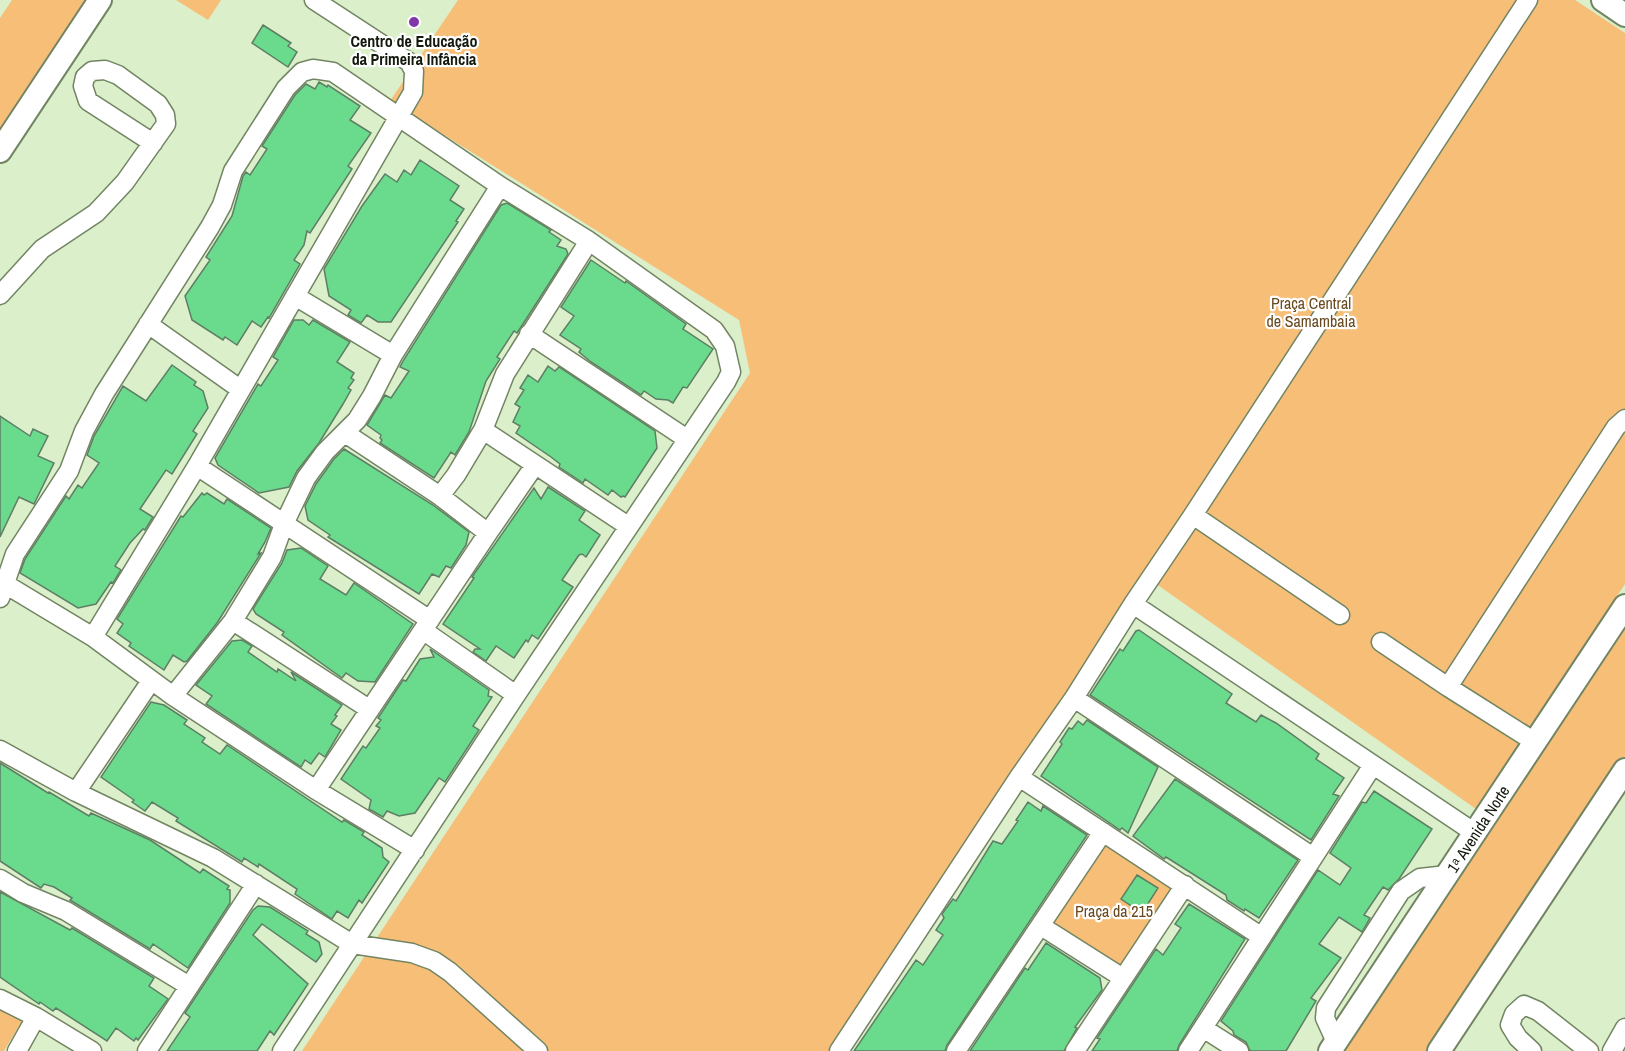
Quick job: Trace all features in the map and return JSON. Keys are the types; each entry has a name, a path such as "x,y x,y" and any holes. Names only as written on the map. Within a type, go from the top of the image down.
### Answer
{"main road":[{"path":"0,151 100,0"},
{"path":"1603,0 1625,15"},
{"name":"1ᵃ Avenida Norte","path":"1333,1047 1625,606"},
{"path":"1439,1051 1625,770"}],"street":[{"path":"93,637 197,466 413,92 414,71 409,62 314,0"},
{"path":"839,1051 1019,777 1074,698 1132,604 1193,515 1528,0"},
{"path":"282,1051 415,850 516,695 731,372 725,346 714,330 589,241 500,186 401,116 333,72 313,69 295,77 233,171 222,205 104,394 84,431 69,471 15,554 2,591 93,637 173,696 316,790 415,850"},
{"path":"0,295 42,249 96,213 125,182 153,143 166,124 165,115 158,104 118,75 105,70 92,71 85,77 82,86 88,101 153,143"},
{"path":"173,696 233,621 272,557 284,524 306,478 325,452 357,420 393,355 500,186"},
{"path":"440,496 456,475 483,430 505,374 589,241"},
{"path":"295,296 393,355"},
{"path":"148,324 240,389"},
{"path":"529,334 687,440"},
{"path":"1448,687 1616,427 1625,418"},
{"path":"483,430 628,526"},
{"path":"345,433 440,496 488,532"},
{"path":"316,790 535,465"},
{"path":"197,466 284,524 427,626 516,695"},
{"path":"1193,515 1340,615"},
{"path":"1132,604 1475,833"},
{"path":"233,621 369,709"},
{"path":"1381,642 1535,742"},
{"path":"76,792 151,681"},
{"path":"1074,698 1313,857"},
{"path":"0,750 76,792 213,858 352,944 412,953 434,960 538,1051"},
{"path":"1188,1051 1373,765"},
{"path":"1019,777 1262,937"},
{"path":"956,1051 1103,832"},
{"path":"1333,1047 1325,1018 1326,1008 1380,921 1401,891 1411,884 1420,878 1448,875"},
{"path":"0,879 23,893 66,911 189,986"},
{"path":"147,1051 256,884"},
{"path":"1075,1051 1185,885"},
{"path":"1041,926 1123,978"},
{"path":"0,999 36,1017 92,1051"},
{"path":"1532,1051 1518,1038 1510,1025 1514,1014 1524,1005 1539,1011 1589,1051"},
{"path":"17,1051 36,1017"},
{"path":"1203,1028 1239,1051"},
{"path":"1612,1051 1625,1028"}],"green space":[{"path":"12,0 92,0 0,140 0,18"},
{"path":"176,0 221,0 208,20"},
{"name":"Praça Central de Samambaia","path":"458,0 1575,0 1625,33 1625,584 1476,809 1152,581 844,1051 302,1051 750,373 739,320 390,101"},
{"path":"1625,623 1625,756 1427,1051 1345,1051"},
{"name":"Praça da 215","path":"1109,838 1181,887 1126,973 1053,924"},
{"path":"0,1007 22,1021 4,1051 0,1051"}],"building":[{"path":"263,25 291,43 288,46 297,52 288,67 252,43"},
{"path":"319,82 327,87 328,85 360,106 350,120 371,133 348,166 352,169 310,233 307,231 304,245 294,260 300,264 269,318 261,327 252,321 237,345 225,337 223,340 192,320 185,296 210,260 206,257 232,216 243,176 246,172 250,175 267,149 262,146 295,95 306,84 315,89"},
{"path":"420,160 459,186 450,200 464,209 456,221 458,222 391,322 378,322 367,315 361,323 348,315 351,310 329,296 324,269 362,206 385,174 397,182 404,170 411,175"},
{"path":"507,203 551,230 549,232 561,240 557,246 566,249 568,254 517,333 514,331 497,357 500,359 486,381 469,432 455,455 451,452 434,478 380,443 381,435 367,425 385,395 391,398 409,371 400,367 403,361 501,205"},
{"path":"591,260 625,283 626,281 686,324 683,329 713,349 687,388 683,387 673,403 656,399 644,391 641,395 591,362 579,352 581,349 560,335 574,316 561,307"},
{"path":"294,320 303,320 309,325 313,320 350,342 337,362 354,373 351,378 354,380 348,388 351,390 343,404 319,443 297,471 289,487 259,493 218,465 215,458 258,384 261,386 278,360 273,357"},
{"path":"172,365 196,382 194,385 203,391 208,408 193,431 197,434 172,474 166,470 140,509 153,517 145,530 143,529 130,543 115,566 121,570 113,583 111,582 96,604 78,608 20,573 25,559 66,496 69,499 78,485 82,488 99,463 87,455 94,436 123,386 146,401"},
{"path":"548,366 555,371 559,367 655,431 657,448 625,497 621,497 612,490 608,495 585,479 583,483 516,433 520,426 513,422 520,407 515,404 524,390 520,388 528,375 538,382"},
{"path":"0,416 30,436 33,429 48,436 38,456 54,463 34,504 19,497 0,537"},
{"path":"344,449 433,505 469,532 466,545 451,568 446,566 439,577 432,574 419,594 328,537 330,535 308,520 305,506 316,484"},
{"path":"548,487 585,511 579,520 600,535 586,557 579,555 562,580 573,587 538,639 532,635 514,658 496,646 486,661 473,652 475,649 480,649 443,624 474,578 472,577 534,488 541,499"},
{"path":"202,493 204,495 207,493 224,504 227,499 271,528 258,554 261,553 217,623 187,661 184,662 173,655 164,670 129,646 131,643 117,633 123,624 117,619 181,516 183,517"},
{"path":"301,548 328,566 320,579 346,595 354,583 413,624 375,682 358,681 346,673 342,678 282,635 284,632 256,614 253,609 282,563 287,550"},
{"path":"1139,630 1232,694 1226,703 1256,722 1261,715 1276,723 1319,754 1316,759 1344,778 1333,794 1339,796 1311,840 1090,695 1120,649 1123,651"},
{"path":"242,640 252,646 248,652 277,672 278,669 296,681 291,672 342,705 331,724 341,730 325,757 319,753 311,764 305,760 301,767 206,704 212,696 196,685 232,641"},
{"path":"430,649 489,690 488,696 492,697 473,726 479,730 445,782 439,778 415,813 399,816 387,811 383,817 369,809 371,800 341,779 363,746 366,748 380,728 376,726 381,720 378,718 403,680 406,681 420,659 434,657"},
{"path":"151,702 164,705 187,720 184,724 205,738 202,742 220,754 227,745 342,822 344,820 364,832 362,835 382,848 383,857 389,862 362,903 359,900 348,918 337,911 332,919 295,894 297,889 259,864 258,867 244,858 242,862 176,821 178,818 152,802 145,811 132,802 134,800 101,777"},
{"path":"1087,720 1158,767 1128,833 1122,828 1120,830 1041,776 1062,744 1060,742 1069,728 1072,729 1078,721 1083,725"},
{"path":"0,763 89,816 91,813 150,840 200,873 203,869 229,886 227,889 230,890 230,903 188,968 153,944 150,949 70,900 72,898 54,887 44,884 41,888 0,861"},
{"path":"1175,779 1298,860 1259,918 1227,900 1226,895 1166,857 1164,859 1133,836"},
{"path":"1374,791 1432,829 1399,879 1388,890 1383,887 1364,915 1370,918 1362,932 1339,917 1319,944 1341,958 1311,998 1316,1001 1286,1051 1250,1051 1246,1042 1234,1035 1233,1031 1221,1021 1318,870 1340,885 1351,868 1330,853 1362,802 1366,803"},
{"path":"1028,802 1041,811 1043,806 1087,835 945,1051 854,1051 916,960 923,965 943,935 936,930 944,918 942,914 953,899 956,901 993,841 1002,844"},
{"path":"1137,875 1158,888 1142,913 1121,899"},
{"path":"0,892 70,930 72,928 154,978 149,986 168,999 138,1040 136,1038 134,1041 116,1028 107,1041 56,1008 53,1011 40,1002 39,1004 0,977"},
{"path":"1189,904 1245,939 1177,1051 1092,1051 1100,1039 1097,1038 1156,949 1163,955 1181,928 1175,924"},
{"path":"258,906 270,907 308,931 306,934 319,942 322,954 316,962 262,924 253,935 308,984 274,1035 270,1031 257,1051 167,1051 190,1017 185,1013 253,910"},
{"path":"1046,943 1100,978 1102,990 1075,1027 1077,1028 1064,1051 970,1051 1025,968 1028,970"}],"place":[{"name":"Centro de Educação da Primeira Infância","path":"414,22"}]}
